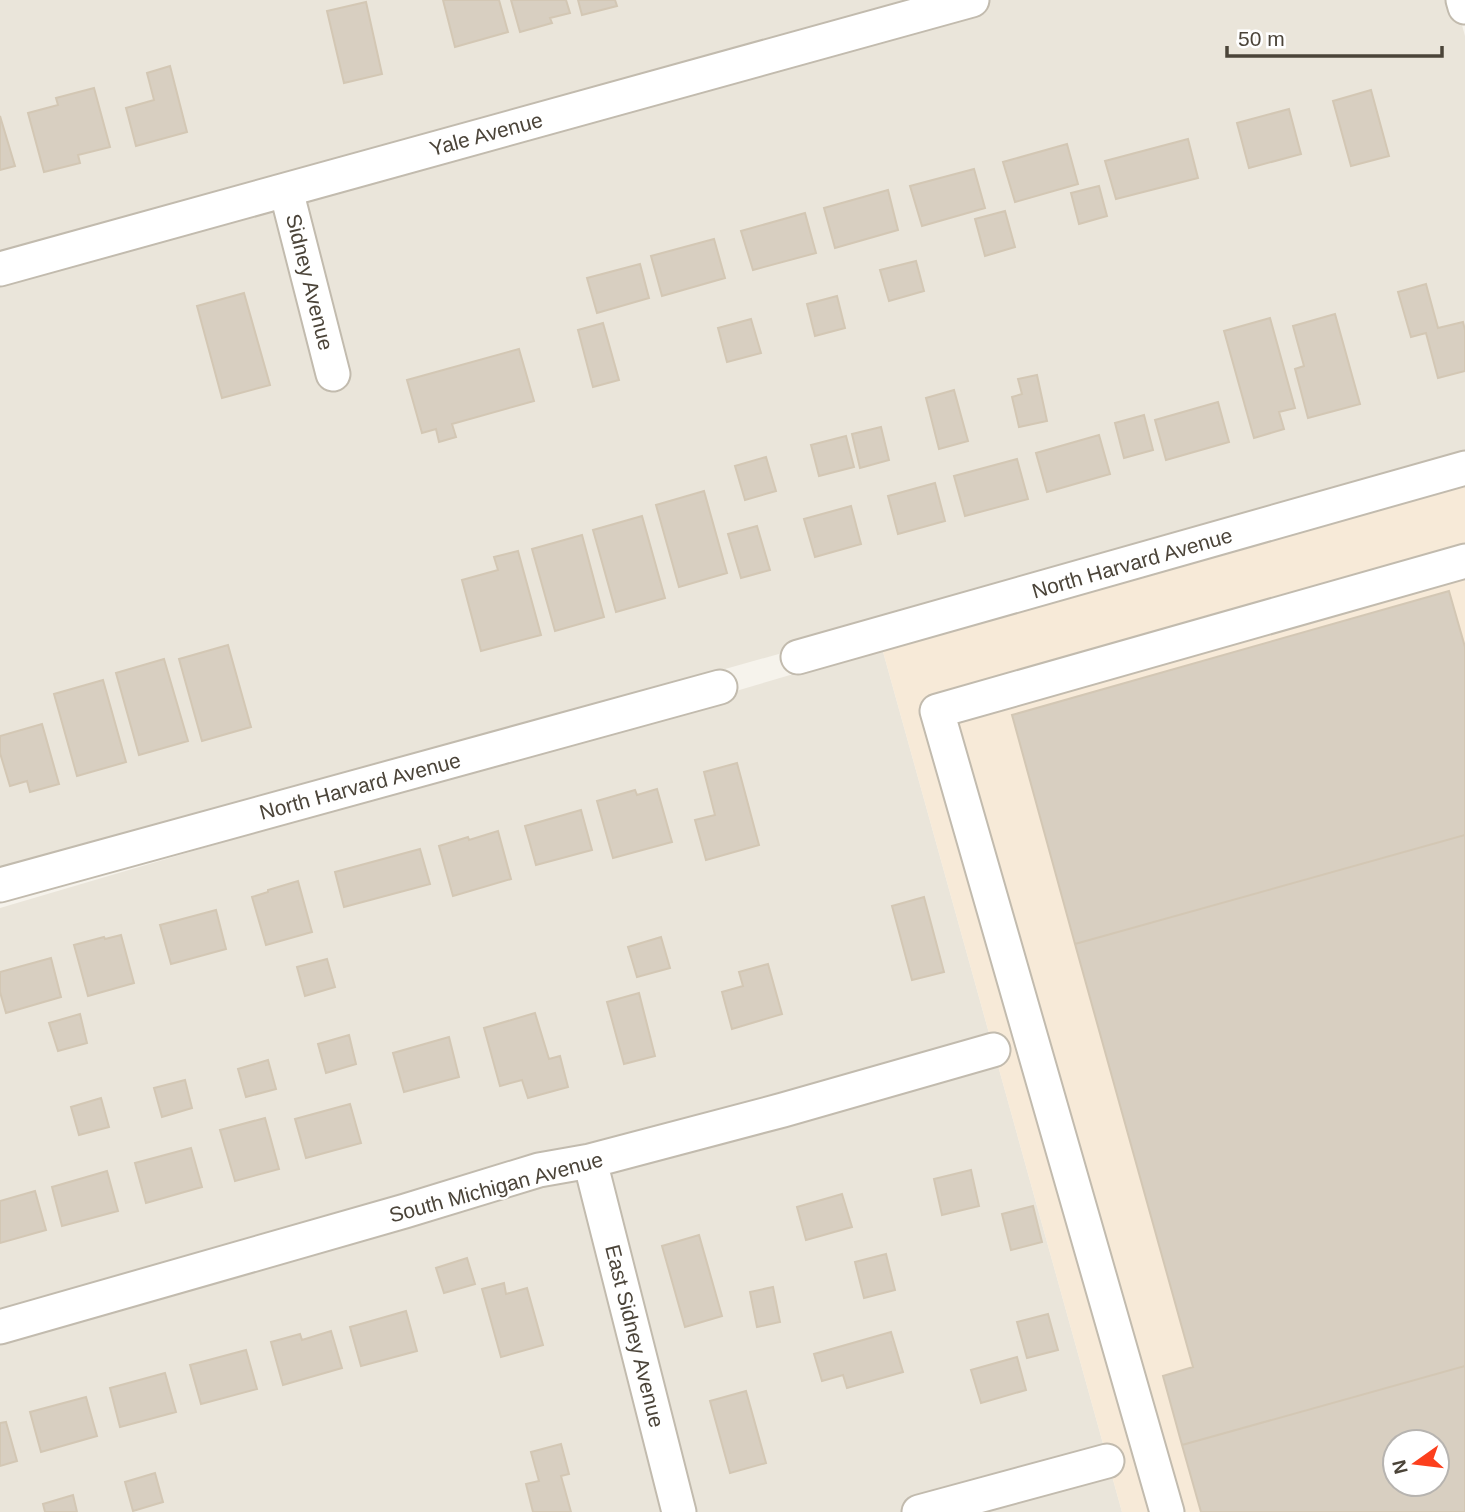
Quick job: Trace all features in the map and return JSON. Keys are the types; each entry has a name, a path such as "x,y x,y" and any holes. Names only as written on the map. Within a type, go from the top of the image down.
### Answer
{"street":[{"name":"Yale Avenue","path":"0,269 972,0"},
{"path":"1463,0 1465,7"},
{"name":"Sidney Avenue","path":"286,190 333,374"},
{"name":"North Harvard Avenue","path":"798,657 1463,475"},
{"path":"1167,1512 937,711 1465,561"},
{"name":"North Harvard Avenue","path":"0,885 720,687"},
{"name":"South Michigan Avenue","path":"0,1327 539,1170 590,1161 783,1110 993,1050"},
{"name":"East Sidney Avenue","path":"590,1161 679,1512"},
{"path":"919,1512 1107,1461"}],"shaded area":[{"path":"0,0 1455,0 1465,36 1465,460 0,874"},
{"path":"1465,484 1465,1512 1122,1512 882,648"},
{"path":"882,648 1122,1512 0,1512 0,908"}],"building":[{"path":"443,0 499,0 508,32 455,47"},
{"path":"511,0 566,0 570,13 550,18 552,23 520,32"},
{"path":"578,0 615,0 617,6 582,15"},
{"path":"366,2 382,74 344,83 327,11"},
{"path":"170,66 187,132 136,146 126,108 154,100 147,73"},
{"path":"94,88 110,147 78,155 80,163 44,172 28,113 58,105 56,98"},
{"path":"1371,90 1389,156 1351,166 1333,101"},
{"path":"1289,109 1301,154 1249,168 1237,123"},
{"path":"0,116 15,166 0,170"},
{"path":"1188,139 1198,178 1116,199 1105,161"},
{"path":"1067,144 1078,184 1015,202 1003,162"},
{"path":"974,169 985,208 922,226 910,186"},
{"path":"1099,186 1107,216 1079,224 1071,193"},
{"path":"888,190 898,230 835,248 824,208"},
{"path":"1005,211 1015,247 985,256 975,219"},
{"path":"805,213 816,253 753,270 741,231"},
{"path":"714,239 725,278 662,296 651,256"},
{"path":"916,261 924,291 889,301 880,270"},
{"path":"640,264 649,298 597,313 587,278"},
{"path":"1426,284 1438,328 1463,322 1465,371 1438,378 1426,333 1411,337 1398,292"},
{"path":"244,293 270,385 222,398 197,306"},
{"path":"837,296 845,328 815,336 807,304"},
{"path":"1335,314 1360,404 1308,418 1295,369 1304,366 1293,326"},
{"path":"1270,318 1295,408 1279,412 1284,429 1254,438 1224,331"},
{"path":"751,319 761,353 727,362 718,328"},
{"path":"603,323 619,380 593,387 578,330"},
{"path":"519,349 534,401 452,424 456,437 439,442 436,429 422,433 407,380"},
{"path":"1037,375 1047,421 1019,427 1012,397 1022,394 1018,379"},
{"path":"954,390 968,441 939,449 926,398"},
{"path":"1218,402 1229,442 1166,460 1155,420"},
{"path":"1144,415 1153,450 1124,458 1115,423"},
{"path":"881,427 889,460 860,468 852,434"},
{"path":"1099,435 1110,474 1047,492 1036,453"},
{"path":"846,436 854,467 819,476 811,445"},
{"path":"766,457 776,491 745,500 735,466"},
{"path":"1017,459 1028,499 965,516 954,476"},
{"path":"935,483 945,521 898,534 888,496"},
{"path":"704,491 727,573 679,587 656,505"},
{"path":"851,506 861,544 815,557 804,519"},
{"path":"642,516 665,598 616,612 593,530"},
{"path":"757,526 770,570 741,578 728,534"},
{"path":"582,535 604,617 555,631 532,549"},
{"path":"518,551 541,635 481,651 462,580 498,570 494,557"},
{"path":"1449,591 1465,647 1465,835 1075,944 1012,715"},
{"path":"228,645 251,727 202,741 179,659"},
{"path":"164,659 188,741 139,755 116,673"},
{"path":"103,680 126,762 77,776 54,694"},
{"path":"42,724 59,784 30,792 27,781 10,786 0,753 0,736"},
{"path":"737,763 759,845 706,860 695,820 715,815 704,772"},
{"path":"657,789 672,842 613,858 597,801 635,790 637,795"},
{"path":"581,810 592,850 536,865 525,826"},
{"path":"498,831 511,879 453,896 439,846"},
{"path":"1465,835 1465,1366 1182,1445 1163,1376 1193,1367 1075,944"},
{"path":"420,849 430,884 344,907 335,872"},
{"path":"298,881 312,932 266,945 252,897"},
{"path":"924,897 944,972 912,980 892,906"},
{"path":"216,910 226,949 171,964 160,925"},
{"path":"121,935 134,983 88,996 74,945"},
{"path":"661,937 670,968 637,977 628,947"},
{"path":"51,958 61,997 6,1013 0,992 0,972"},
{"path":"327,959 335,987 305,996 297,967"},
{"path":"768,964 782,1014 732,1029 722,992 743,986 739,972"},
{"path":"639,993 655,1056 624,1064 607,1002"},
{"path":"535,1013 549,1059 560,1056 568,1087 528,1098 522,1080 500,1086 484,1028"},
{"path":"80,1014 87,1043 58,1051 49,1023"},
{"path":"349,1035 356,1064 326,1073 318,1044"},
{"path":"449,1037 459,1077 404,1092 393,1053"},
{"path":"268,1060 276,1089 246,1097 238,1069"},
{"path":"185,1080 192,1108 162,1117 154,1088"},
{"path":"101,1098 109,1127 79,1135 71,1107"},
{"path":"350,1104 361,1143 306,1158 295,1119"},
{"path":"265,1118 279,1169 235,1181 220,1130"},
{"path":"191,1148 202,1187 146,1203 135,1163"},
{"path":"971,1170 979,1206 942,1215 934,1179"},
{"path":"107,1171 118,1211 62,1226 52,1187"},
{"path":"35,1191 46,1230 0,1243 0,1201"},
{"path":"842,1194 852,1227 806,1240 797,1207"},
{"path":"1033,1206 1042,1242 1011,1250 1002,1214"},
{"path":"699,1235 722,1316 685,1327 662,1246"},
{"path":"886,1254 895,1290 864,1298 855,1262"},
{"path":"467,1258 475,1284 444,1293 436,1268"},
{"path":"504,1283 506,1294 527,1288 543,1345 501,1357 482,1289"},
{"path":"773,1287 780,1322 757,1327 750,1292"},
{"path":"406,1311 417,1351 361,1366 350,1327"},
{"path":"1048,1314 1058,1350 1027,1358 1017,1322"},
{"path":"331,1331 342,1368 283,1385 271,1342 300,1334 302,1340"},
{"path":"891,1332 903,1372 847,1388 843,1375 822,1381 814,1354"},
{"path":"246,1350 257,1389 201,1404 190,1365"},
{"path":"1017,1357 1026,1390 981,1403 971,1370"},
{"path":"1465,1366 1465,1512 1201,1512 1182,1445"},
{"path":"165,1373 176,1412 120,1427 110,1388"},
{"path":"746,1391 766,1463 730,1473 710,1401"},
{"path":"86,1397 97,1436 41,1452 30,1412"},
{"path":"6,1422 17,1461 0,1466 0,1423"},
{"path":"561,1444 569,1474 561,1476 571,1512 533,1512 526,1484 539,1481 531,1452"},
{"path":"155,1473 163,1502 133,1511 125,1482"},
{"path":"73,1495 77,1512 45,1512 43,1504"}]}
